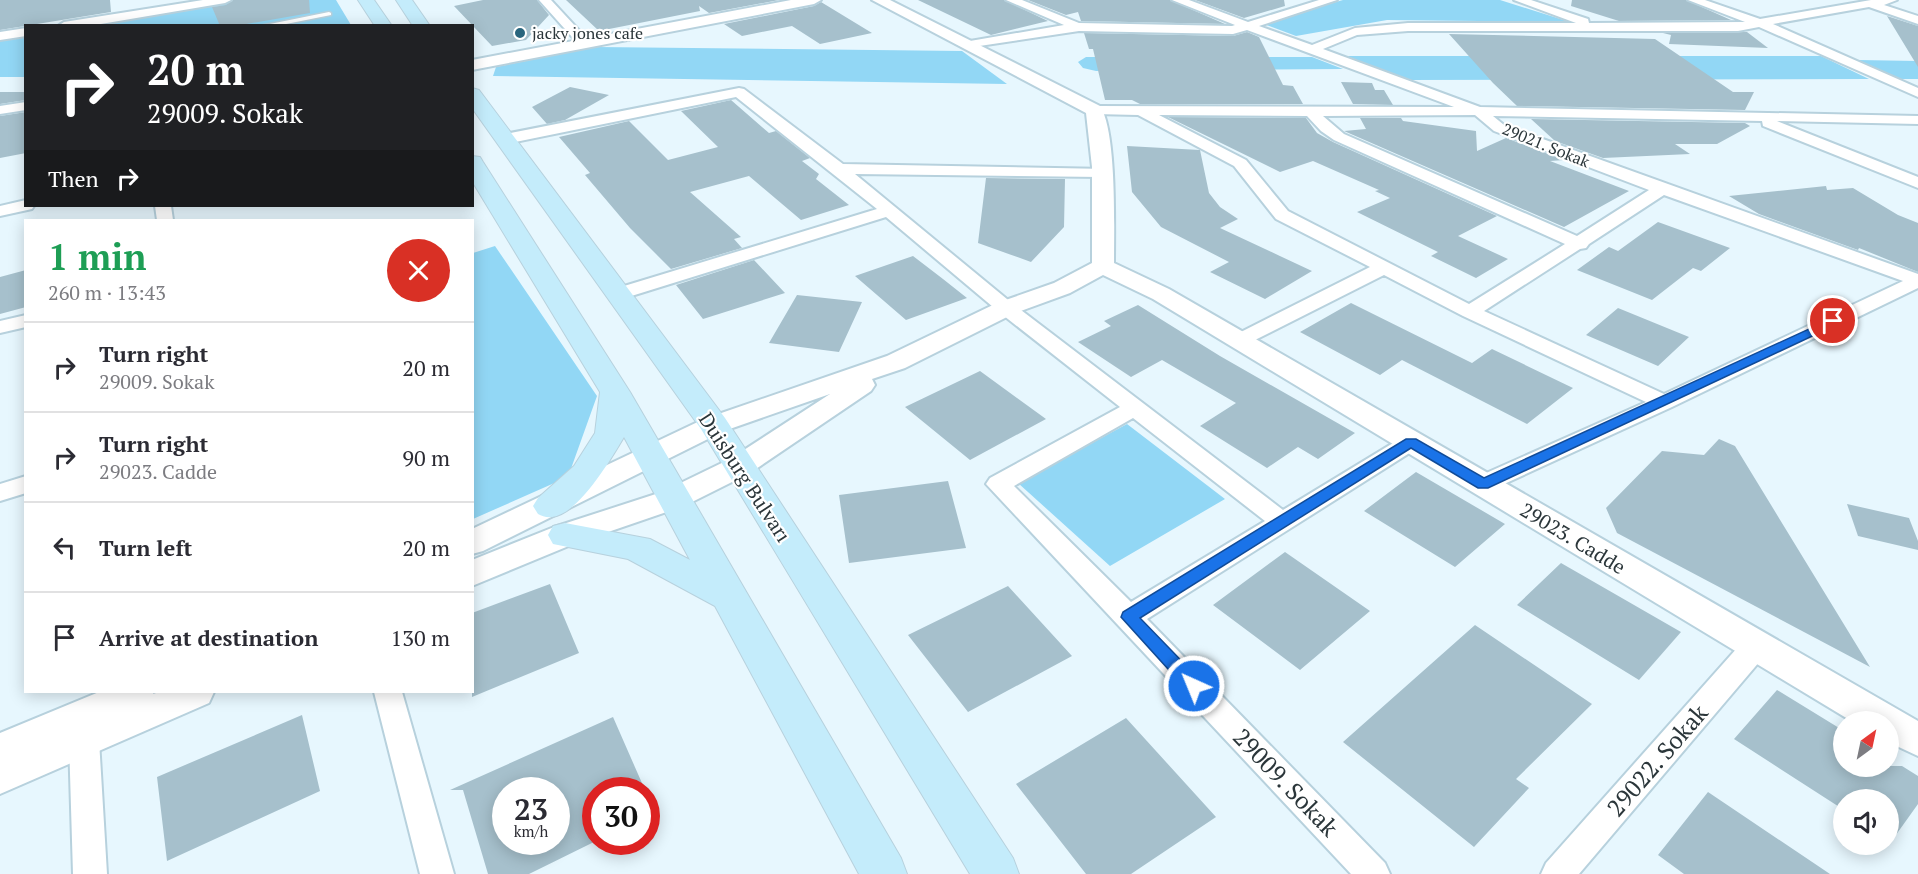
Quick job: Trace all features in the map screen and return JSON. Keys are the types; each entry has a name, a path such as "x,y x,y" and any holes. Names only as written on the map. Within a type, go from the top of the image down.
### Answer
{"main road":[{"path":"366,0 383,24"},
{"path":"404,0 422,24"},
{"name":"Duisburg Bulvarı","path":"474,97 714,425 996,874"},
{"path":"474,165 615,392 884,874"},
{"path":"615,392 611,433 557,520 637,548 727,596"}],"street":[{"path":"81,24 182,12 225,0"},
{"path":"545,0 585,44"},
{"path":"474,65 814,0"},
{"path":"879,0 1094,110 1478,111 1918,120"},
{"path":"1012,0 1079,27"},
{"name":"29021. Sokak","path":"1178,0 1478,111 1499,128 1918,280"},
{"path":"970,45 1079,27 1233,30 1331,0"},
{"path":"1520,0 1600,27"},
{"path":"1694,0 1762,24 1918,93"},
{"path":"1858,0 1918,20"},
{"path":"1313,49 1355,32 1408,27 1738,27 1891,0"},
{"path":"0,36 24,32"},
{"path":"505,139 739,93 839,169 1006,308 1281,520"},
{"path":"0,110 24,105"},
{"path":"474,573 651,457 714,425 896,362 1006,308 1062,288 1103,266 1101,172 1098,124 1094,110"},
{"path":"1139,110 1240,164 1282,215 1470,312 1664,402"},
{"path":"1311,112 1326,128 1339,137 1580,244"},
{"path":"1756,118 1918,183"},
{"path":"839,169 1101,172"},
{"path":"1470,312 1580,244 1662,189"},
{"path":"0,211 24,205"},
{"path":"618,294 888,211"},
{"name":"29023. Cadde","path":"1103,266 1161,294 1868,711"},
{"path":"1238,341 1385,267"},
{"path":"1483,484 1664,402 1918,280"},
{"path":"0,327 24,321"},
{"path":"474,542 557,520 673,499 740,466 896,362"},
{"name":"29009. Sokak","path":"1134,408 998,484 1129,617 1373,874"},
{"path":"1129,617 1281,520 1411,442"},
{"path":"0,493 24,485"},
{"name":"29022. Sokak","path":"1558,874 1756,646"},
{"path":"0,750 134,693"},
{"path":"0,777 194,693"},
{"path":"388,693 437,874"},
{"name":"29023. Cadde","path":"1899,729 1918,740"},
{"path":"84,740 90,874"}],"lane":[{"path":"274,24 329,14"}],"shaded area":[{"path":"243,0 336,0 350,24 101,24"},
{"path":"1343,0 1500,0 1570,22 1387,20 1296,36 1261,23"},
{"path":"24,36 24,77 0,77 0,40"},
{"path":"596,47 962,51 1007,84 493,76 496,67"},
{"path":"1347,56 1821,56 1869,79 1404,80"},
{"path":"1086,57 1312,57 1343,69 1096,71 1083,68 1078,62"},
{"path":"1858,60 1918,61 1918,79 1897,79"},
{"path":"495,246 597,396 568,477 474,519 474,253"},
{"path":"1127,424 1225,499 1110,566 1018,483"}],"building":[{"path":"0,0 110,0 111,12 24,24 24,26 0,30"},
{"path":"233,0 309,0 310,13 247,24 219,24 212,7 226,5"},
{"path":"483,0 537,0 549,15 526,40 492,46 474,27 474,24 471,24 454,6"},
{"path":"566,0 779,0 709,13 699,6 700,11 599,31"},
{"path":"918,0 1004,0 1048,21 991,35"},
{"path":"1028,0 1170,0 1225,24 1081,21 1078,12 1066,15"},
{"path":"1195,0 1284,0 1285,6 1244,18"},
{"path":"1572,0 1686,0 1731,20 1619,21 1571,6"},
{"path":"821,2 872,33 820,44 792,26 742,36 724,24 814,6"},
{"path":"1887,16 1918,26 1918,67"},
{"path":"1247,32 1259,37 1283,85 1293,86 1303,104 1140,104 1132,100 1105,100 1093,49 1089,49 1084,33 1233,36"},
{"path":"1747,32 1768,48 1669,44 1671,35 1663,33"},
{"path":"1449,34 1655,39 1733,92 1754,92 1745,110 1517,106"},
{"path":"1341,82 1372,83 1375,90 1384,90 1393,105 1353,104"},
{"path":"570,87 609,95 565,120 547,124 532,107"},
{"path":"0,92 24,92 24,100 0,104"},
{"path":"731,100 769,133 776,131 810,158 802,161 819,174 816,179 849,205 801,220 749,176 690,192 741,237 734,239 742,248 671,269 630,228 585,175 590,173 559,137 629,121 668,160 718,147 681,111"},
{"path":"24,112 24,153 0,158 0,116"},
{"path":"1168,117 1306,118 1317,133 1333,142 1497,216 1458,236 1508,259 1476,278 1431,256 1438,252 1357,212 1390,198 1375,191 1379,190 1313,161 1280,172"},
{"path":"1360,118 1401,118 1403,121 1476,131 1477,151 1506,138 1564,160 1550,161 1629,191 1564,227 1344,131 1366,129"},
{"path":"1531,119 1745,123 1750,126 1717,144 1675,144 1690,154 1603,158 1555,141"},
{"path":"1127,146 1200,150 1209,193 1220,207 1238,219 1220,228 1312,271 1265,299 1210,272 1229,262 1161,227 1132,192"},
{"path":"986,178 1065,179 1064,227 1031,262 978,243"},
{"path":"1826,186 1827,190 1853,188 1898,215 1918,223 1918,272 1859,248 1858,250 1759,214 1729,196"},
{"path":"1658,222 1730,248 1701,271 1693,268 1652,300 1577,270 1609,247 1618,251"},
{"path":"913,256 967,298 906,320 855,276"},
{"path":"754,260 785,293 703,319 676,285"},
{"path":"24,271 24,308 0,314 0,277"},
{"path":"797,295 862,302 839,352 769,343"},
{"path":"1351,303 1472,363 1492,349 1573,388 1527,424 1402,360 1380,375 1300,332"},
{"path":"1138,305 1220,356 1355,433 1318,459 1298,447 1267,468 1200,426 1236,403 1162,360 1131,377 1078,342 1111,326 1104,321"},
{"path":"1618,308 1689,337 1658,366 1586,335"},
{"path":"980,371 1046,419 970,460 905,407"},
{"path":"1719,439 1735,446 1870,667 1617,533 1606,508 1662,451 1704,455"},
{"path":"1416,472 1505,524 1455,567 1364,511"},
{"path":"948,481 966,548 849,563 839,495"},
{"path":"1847,504 1909,518 1918,541 1918,550 1858,536"},
{"path":"1285,552 1370,611 1300,670 1213,605"},
{"path":"1561,563 1681,632 1639,680 1517,605"},
{"path":"550,584 579,653 472,697 474,693 474,612"},
{"path":"1008,586 1072,656 968,712 908,635"},
{"path":"1475,625 1592,704 1516,779 1529,788 1474,847 1343,742"},
{"path":"1777,690 1833,724 1833,777 1899,777 1899,766 1902,766 1918,776 1918,804 1899,831 1899,789 1833,789 1833,803 1734,739"},
{"path":"302,715 320,791 167,861 157,777"},
{"path":"613,717 639,777 582,777 582,848 570,854 570,777 492,777 492,855 568,855 529,874 488,874 463,790 450,790"},
{"path":"1126,718 1216,817 1131,874 1086,874 1016,784"},
{"path":"1708,792 1830,874 1684,874 1658,855"}],"place":[{"name":"jacky jones cafe","path":"520,33"}],"route":[{"path":"1194,686 1129,617 1281,520 1411,442 1483,484 1664,402 1833,321"}]}
